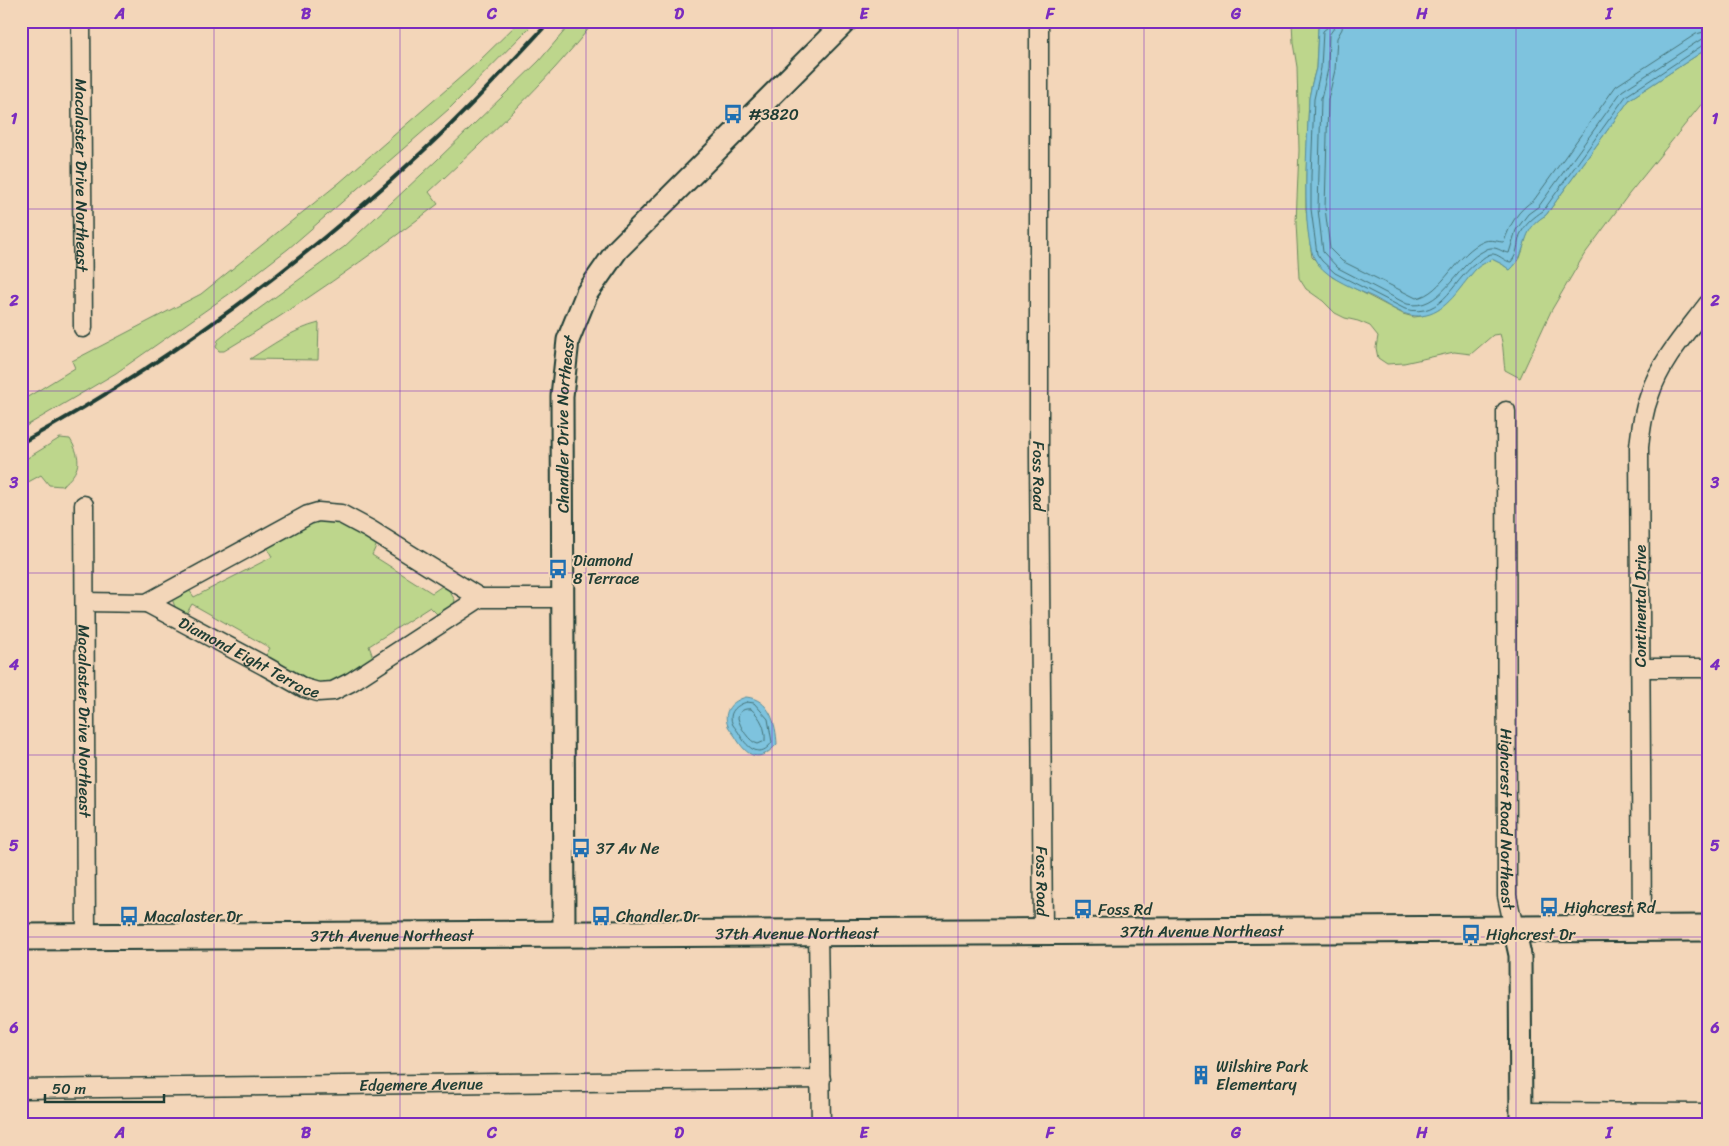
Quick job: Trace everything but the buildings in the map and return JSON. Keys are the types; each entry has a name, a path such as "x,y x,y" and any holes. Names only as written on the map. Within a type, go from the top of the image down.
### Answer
{"main road":[{"name":"37th Avenue Northeast","path":"21,937 1708,928"}],"street":[{"name":"Macalaster Drive Northeast","path":"81,21 84,328"},
{"name":"Chandler Drive Northeast","path":"564,934 562,396 568,340 588,293 617,250 846,21"},
{"name":"Foss Road","path":"1038,21 1043,931"},
{"name":"Continental Drive","path":"1642,928 1639,447 1642,418 1650,393 1662,367 1708,304"},
{"name":"Highcrest Road Northeast","path":"1506,411 1507,896 1520,955 1521,1118"},
{"name":"Macalaster Drive Northeast","path":"84,506 86,937"},
{"name":"Diamond Eight Terrace","path":"85,602 147,603 304,688 318,692 333,691 351,682 480,598 369,529 341,514 318,512 308,515 147,603"},
{"path":"480,598 562,598"},
{"path":"1640,668 1708,668"},
{"path":"818,932 821,1125"},
{"name":"Edgemere Avenue","path":"21,1089 820,1079"},
{"path":"1521,1118 1708,1113"}],"green space":[{"path":"520,21 536,21 449,109 288,249 232,292 116,373 21,429 21,401 75,368 72,361 201,294 339,183 478,62"},
{"path":"573,21 595,21 536,89 429,192 438,204 306,299 224,351 219,351 216,347 218,340 344,247 539,61"},
{"path":"1292,21 1325,21 1318,28 1316,68 1309,98 1306,209 1312,257 1332,277 1403,314 1414,317 1438,310 1448,302 1477,267 1492,259 1510,270 1520,258 1530,229 1539,219 1546,215 1630,99 1708,48 1708,96 1629,194 1584,255 1551,311 1520,378 1505,370 1500,334 1493,335 1471,354 1454,352 1404,363 1387,364 1378,358 1376,348 1378,336 1370,326 1335,313 1323,301 1306,289 1299,278 1296,223 1299,150 1297,67"},
{"path":"319,323 318,360 250,359 292,333"},
{"path":"60,438 70,439 74,446 78,464 73,475 62,486 49,485 41,475 21,486 21,462"},
{"path":"319,520 343,525 377,544 372,555 432,593 442,586 448,589 455,600 453,608 440,617 430,607 369,646 374,660 340,680 320,683 291,674 264,659 270,648 192,604 185,616 175,607 172,599 187,587 194,597 272,557 266,545 294,529"}],"water":[{"path":"1325,21 1708,21 1708,48 1630,99 1546,215 1531,228 1520,256 1510,270 1492,259 1476,269 1444,306 1430,314 1415,316 1401,312 1329,275 1317,263 1311,250 1306,209 1309,98 1316,68 1318,28"},
{"path":"746,697 761,702 766,707 775,729 777,744 765,754 759,756 749,753 744,749 726,721 727,711 730,707 736,701"}],"railway":[{"path":"21,443 128,380 179,346 230,310 328,234 438,137 550,21"}],"place":[{"name":"#3820","path":"733,114"},
{"name":"Diamond 8 Terrace","path":"558,569"},
{"name":"37 Av Ne","path":"581,848"},
{"name":"Highcrest Rd","path":"1549,907"},
{"name":"Foss Rd","path":"1083,909"},
{"name":"Macalaster Dr","path":"129,916"},
{"name":"Chandler Dr","path":"601,916"},
{"name":"Highcrest Dr","path":"1471,934"},
{"name":"Wilshire Park Elementary","path":"1201,1075"}]}
